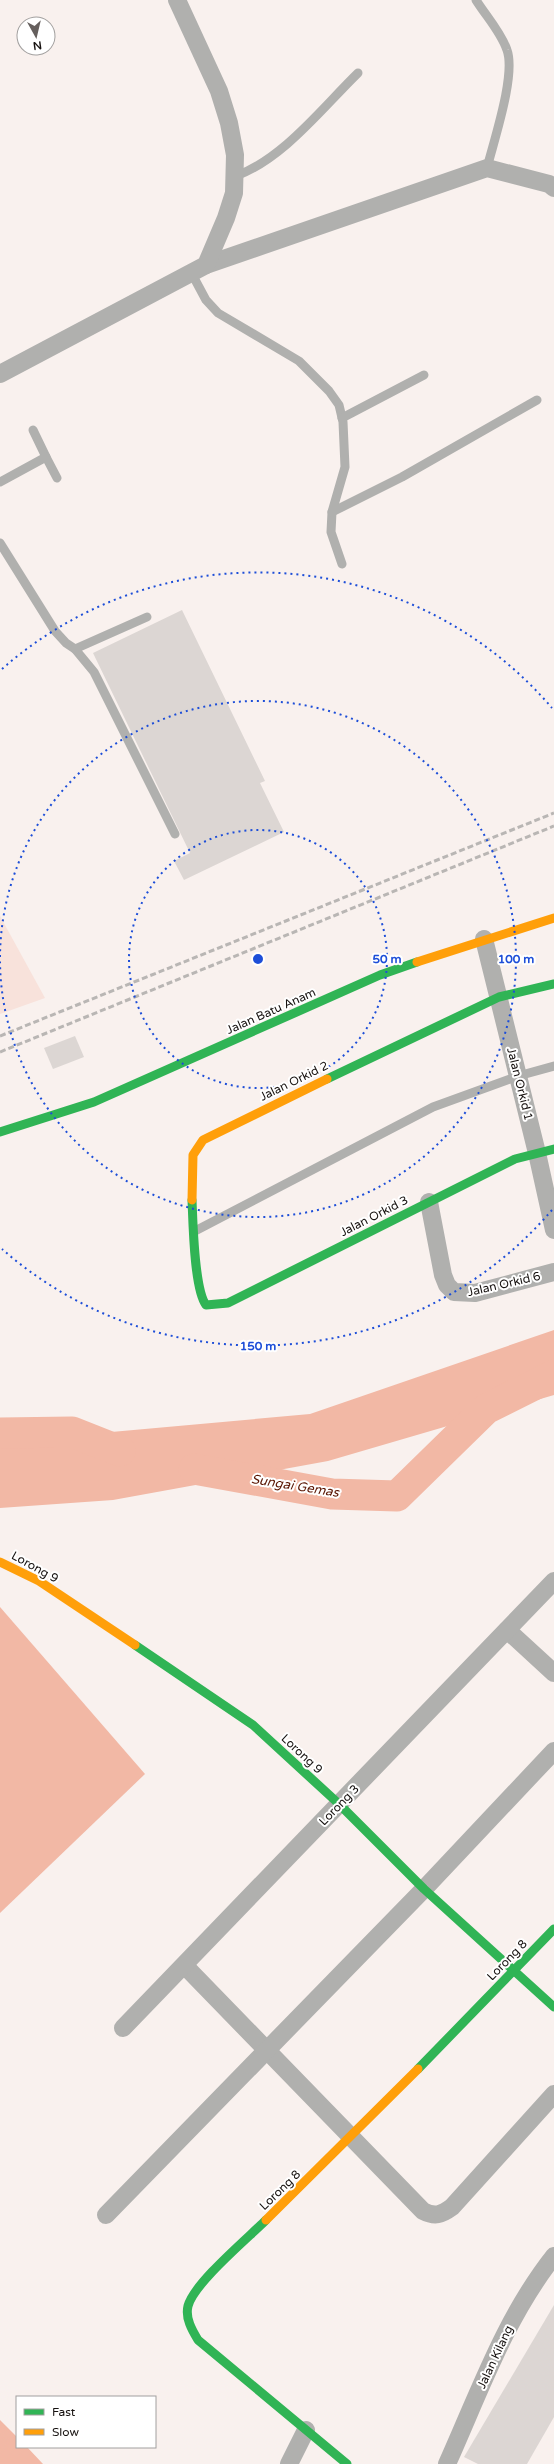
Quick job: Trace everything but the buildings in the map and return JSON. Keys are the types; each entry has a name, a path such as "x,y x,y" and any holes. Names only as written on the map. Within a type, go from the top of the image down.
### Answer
{"main road":[{"name":"Jalan Batu Anam","path":"0,1132 94,1102 380,975 484,939 554,918"},
{"name":"Jalan Orkid 2","path":"206,1305 201,1297 194,1231 193,1156 199,1143 208,1136 499,997 554,984"},
{"name":"Jalan Orkid 3","path":"206,1305 228,1303 514,1159 546,1151"},
{"name":"Lorong 9","path":"0,1562 39,1581 253,1725 339,1804 424,1889 554,2008"},
{"name":"Lorong 8","path":"347,2464 198,2340 190,2325 187,2308 190,2298 198,2287 352,2138 554,1929"}],"street":[{"path":"177,0 219,91 233,140 236,176 234,193 226,218 198,268"},
{"path":"0,374 198,268 487,168 549,184 554,188"},
{"name":"Jalan Orkid 1","path":"484,939 518,1076 546,1151 554,1230"},
{"name":"Jalan Orkid 6","path":"429,1202 443,1275 447,1285 454,1292 475,1293 554,1272"},
{"name":"Lorong 3","path":"123,2028 185,1966 554,1581"},
{"path":"507,1630 554,1673"},
{"path":"106,2215 424,1889 554,1751"},
{"path":"185,1966 423,2211 432,2216 443,2214 452,2207 554,2094"},
{"name":"Jalan Kilang","path":"447,2464 507,2328 525,2296 554,2256"},
{"path":"289,2464 306,2430"}],"lane":[{"path":"476,0 507,50 510,65 508,84 487,168"},
{"path":"236,176 250,170 280,150 358,72"},
{"path":"198,268 206,300 218,313 299,361 329,391 339,405 342,418 346,467 332,512 331,532 342,564"},
{"path":"342,418 424,375"},
{"path":"332,512 402,477 537,400"},
{"path":"33,430 57,478"},
{"path":"0,482 46,457"},
{"path":"0,543 55,631 66,643 75,649 94,672 175,834"},
{"path":"75,649 146,616"},
{"path":"194,1231 433,1107 518,1076 554,1066"}],"shaded area":[{"path":"0,916 45,998 0,1014"},
{"path":"554,1330 554,1395 328,1461 113,1500 0,1508 0,1442 310,1414"},
{"path":"0,1607 145,1774 0,1913"},
{"path":"0,2420 16,2436 16,2448 28,2448 43,2464 0,2464"}],"waterway":[{"name":"Sungai Gemas","path":"194,1469 332,1494 397,1496 486,1409 554,1375"},
{"name":"Sungai Gemas","path":"0,1433 72,1432 120,1451"}],"railway":[{"path":"0,1036 554,813"},
{"path":"0,1052 554,826"}],"traffic: fast":[{"path":"0,1132 94,1102 380,975 417,962"},
{"path":"327,1079 499,997 554,984"},
{"path":"192,1200 195,1255 202,1297 206,1305 228,1303 515,1159 554,1149"},
{"path":"135,1645 253,1725 339,1804 424,1889 554,2007"},
{"path":"418,2069 554,1929"},
{"path":"266,2220 222,2261 200,2285 192,2296 188,2306 187,2315 193,2332 198,2340 347,2464"}],"traffic: slow":[{"path":"417,962 554,918"},
{"path":"192,1200 193,1155 203,1140 327,1079"},
{"path":"0,1562 39,1581 135,1645"},
{"path":"266,2220 418,2069"}]}
